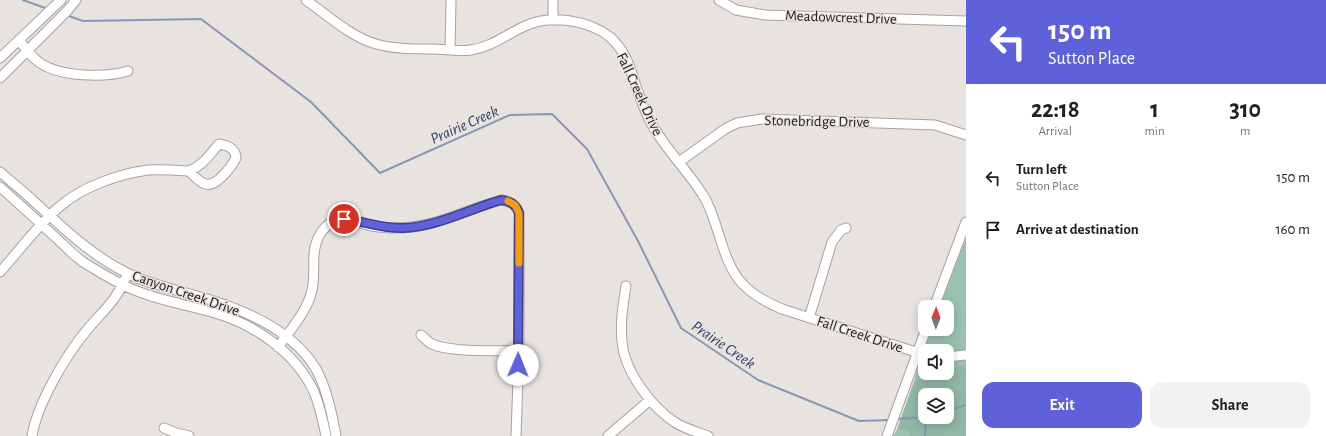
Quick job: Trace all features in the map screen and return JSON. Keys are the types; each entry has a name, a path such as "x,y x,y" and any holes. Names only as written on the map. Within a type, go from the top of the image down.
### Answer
{"street":[{"path":"0,78 68,10 76,0"},
{"name":"Fall Creek Drive","path":"306,0 354,34 375,44 398,48 450,50 470,50 482,48 526,25 553,20 569,20 588,25 610,37 621,50 629,63 638,93 649,118 663,140 705,197 714,219 729,266 744,286 753,295 791,313 918,353"},
{"path":"450,50 451,0"},
{"path":"553,0 553,20"},
{"name":"Meadowcrest Drive","path":"720,0 736,10 765,15 966,21"},
{"path":"0,58 59,2"},
{"path":"19,40 41,64 64,72 100,76 119,74 128,71"},
{"name":"Stonebridge Drive","path":"679,162 725,129 737,123 762,119 935,125 966,135"},
{"path":"0,272 42,224 60,206 74,196 110,180 129,174 148,170 167,169 188,171 195,169 204,162 219,144 231,148 236,154 236,158 226,172 215,183 203,184 188,171"},
{"name":"Canyon Creek Drive","path":"0,172 84,246 107,262 144,280 200,296 234,309 265,323 286,337 304,352 316,370 327,398 336,436"},
{"name":"Canyon Creek Drive","path":"0,187 82,262 123,285 239,322 267,338 286,353 306,377 320,408 326,436"},
{"path":"278,347 296,324 309,299 313,285 315,247 324,228 334,221 344,219 382,227 405,228 445,220 501,200 509,201 515,205 519,213 519,351 516,436"},
{"path":"937,300 966,222"},
{"path":"809,318 832,242 841,230 846,228"},
{"path":"32,436 37,417 50,388 66,360 88,329 109,306 123,285 127,273"},
{"path":"626,286 622,320 622,342 623,351 636,380 650,400 662,413 677,424 708,436"},
{"path":"421,335 430,343 451,349 519,351"},
{"path":"954,356 966,354"},
{"path":"887,436 918,361"},
{"path":"608,436 650,400"},
{"path":"164,428 189,436"}],"green space":[{"path":"966,238 966,436 893,436 897,430 918,368 918,380 954,380 954,344 925,344 928,336 954,336 954,300 942,300"},
{"path":"966,365 966,436 910,436 910,430 897,430 914,382 920,380 954,380 954,368"}],"waterway":[{"name":"Prairie Creek","path":"23,0 48,9"},
{"name":"Prairie Creek","path":"66,15 83,21 201,19 311,102 380,173 510,115 552,114 587,149 638,241 681,328 758,380 859,421 889,420"},
{"name":"Prairie Creek","path":"954,409 966,405"},
{"name":"Prairie Creek","path":"895,419 918,418"},
{"path":"925,436 926,424"}],"slow traffic":[{"path":"508,201 515,205 519,213 519,263"}],"route":[{"path":"344,219 382,227 405,228 445,220 501,200 509,201 515,205 519,213 518,365"}]}
